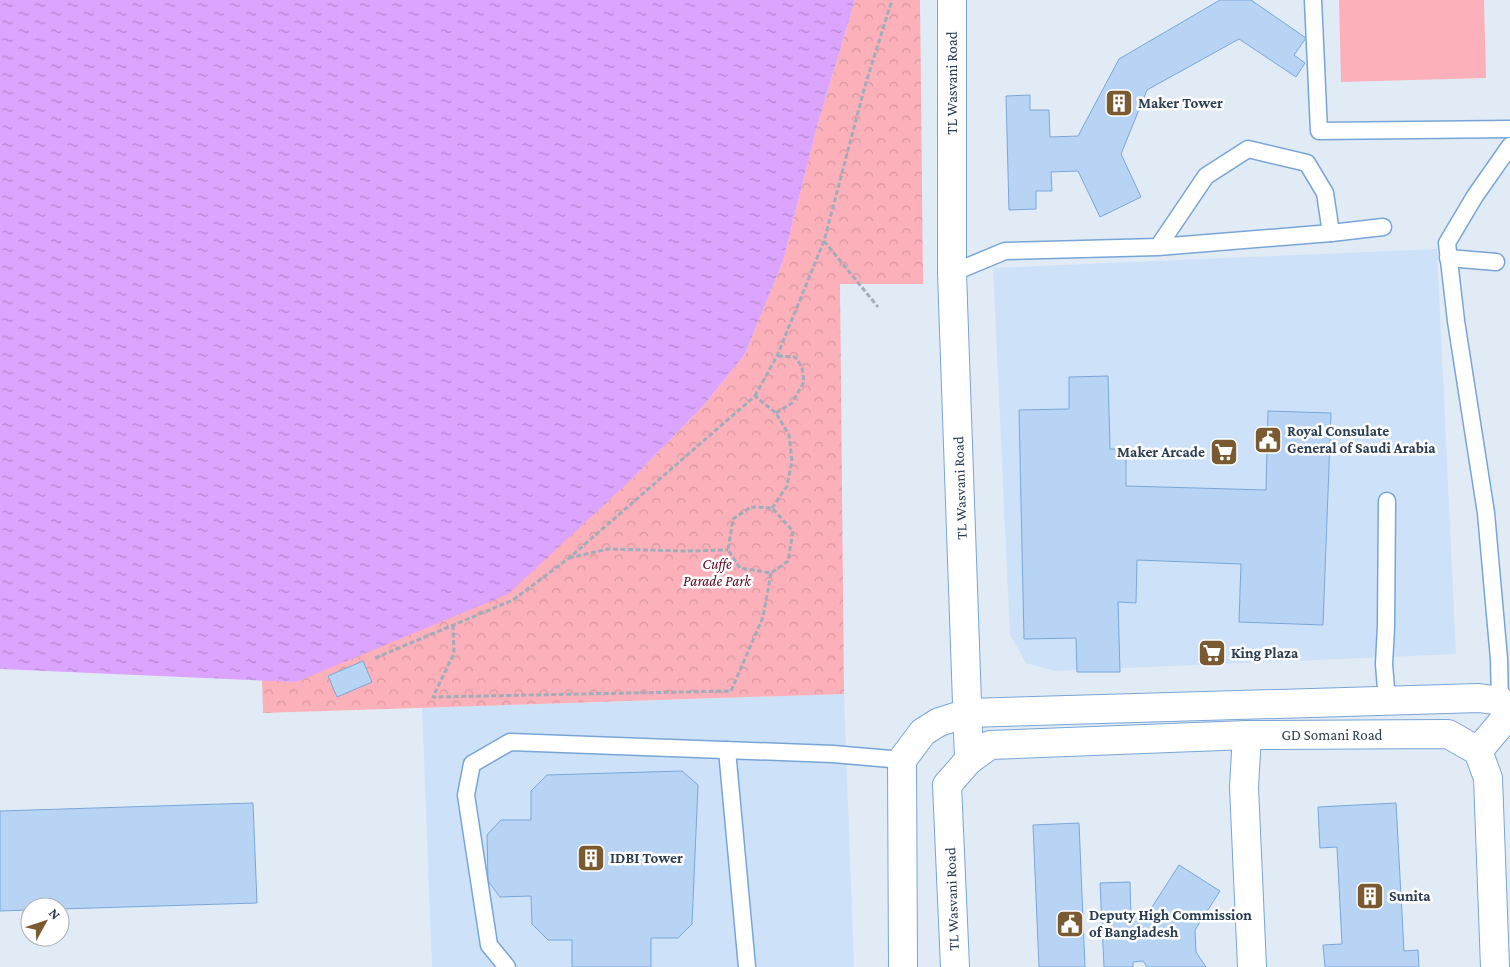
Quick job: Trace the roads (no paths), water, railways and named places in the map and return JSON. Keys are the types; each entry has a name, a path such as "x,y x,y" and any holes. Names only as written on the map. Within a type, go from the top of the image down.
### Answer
{"street":[{"name":"TL Wasvani Road","path":"952,0 952,274 969,760 947,785 955,967"},
{"name":"GD Somani Road","path":"902,760 923,732 939,722 968,713 1479,698 1507,707"},
{"path":"1495,967 1488,778 1478,751 1507,707"},
{"name":"GD Somani Road","path":"969,760 990,745 1247,735 1448,734 1478,751"},
{"path":"1247,735 1244,786 1252,967"},
{"path":"902,760 903,967"}],"lane":[{"path":"1313,0 1319,131 1510,129"},
{"path":"1507,707 1498,659 1486,513 1456,321 1447,243 1475,196 1510,146"},
{"path":"1158,247 1206,176 1248,149 1307,163 1325,193 1330,233"},
{"path":"952,274 1005,251 1158,247 1383,227"},
{"path":"1448,258 1496,262"},
{"path":"1387,501 1384,664 1387,701"},
{"path":"507,967 489,945 466,795 472,764 510,742 834,754 902,760"},
{"path":"727,750 747,967"}],"water":[{"path":"0,0 855,0 816,130 783,261 745,354 704,405 634,477 508,594 296,682 0,669"}],"place":[{"name":"Maker Tower","path":"1119,103"},
{"name":"Royal Consulate General of Saudi Arabia","path":"1268,440"},
{"name":"Maker Arcade","path":"1224,452"},
{"name":"King Plaza","path":"1212,653"},
{"name":"IDBI Tower","path":"591,858"},
{"name":"Sunita","path":"1370,896"},
{"name":"Deputy High Commission of Bangladesh","path":"1070,924"}],"park label":[{"name":"Cuffe Parade Park","path":"717,572"}]}
